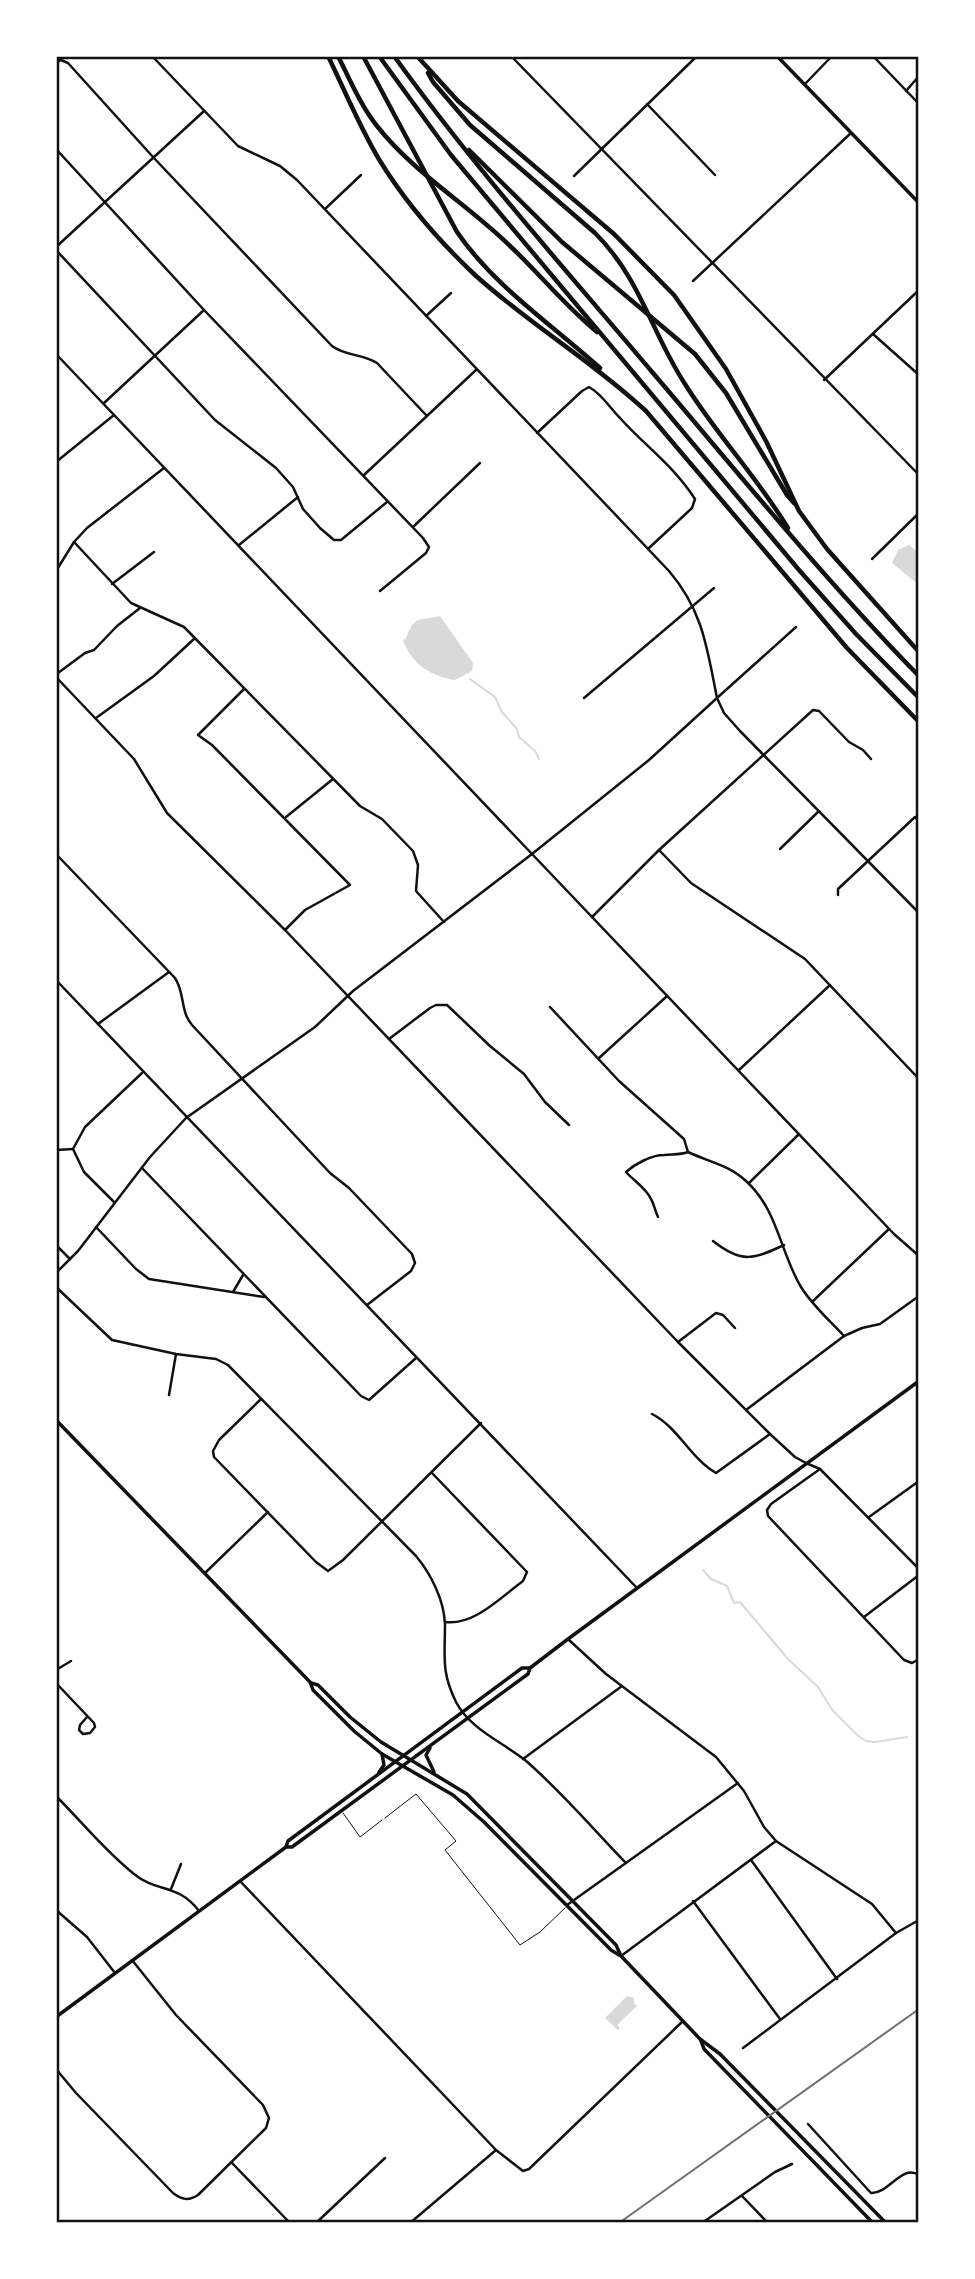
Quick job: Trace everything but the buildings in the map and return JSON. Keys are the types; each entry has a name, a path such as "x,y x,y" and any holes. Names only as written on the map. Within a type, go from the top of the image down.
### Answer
{"highway":[{"path":"328,56 380,160 418,214 477,276 522,314 618,385"},
{"path":"338,56 362,102 389,140 508,243 582,319 606,339"},
{"path":"363,56 470,252 487,271 646,411 847,648 919,722"},
{"path":"379,56 451,155 799,569 856,634 919,698"},
{"path":"394,56 456,137 794,538 869,625 919,676"},
{"path":"417,56 433,82 470,125 611,249 637,288 684,383 772,502 794,538"},
{"path":"426,69 495,135 614,234 674,295 726,369 766,441 797,506"},
{"path":"456,137 562,242 695,354 726,393 787,495 827,549 919,652"}],"main road":[{"path":"777,56 919,202"},
{"path":"56,2017 239,1880 286,1847 292,1847 468,1719 528,1674 530,1668 568,1639 919,1381"},
{"path":"56,1420 311,1683 313,1690 341,1719 383,1754 453,1795 484,1822 611,1950 621,1956 700,2039 720,2054 886,2223"},
{"path":"286,1847 288,1841 378,1773 522,1668 530,1668"},
{"path":"311,1683 318,1685 350,1717 381,1742 467,1794 616,1945 621,1956"},
{"path":"431,1746 426,1758 436,1775"},
{"path":"378,1773 384,1765 383,1754"},
{"path":"336,1805 341,1812"},
{"path":"484,1822 488,1814"},
{"path":"700,2039 704,2049 873,2223"}],"street":[{"path":"152,56 238,146 289,172 685,590 701,623 717,698 724,713 919,913"},
{"path":"511,56 919,475"},
{"path":"574,176 697,56"},
{"path":"805,84 832,56"},
{"path":"873,56 919,104"},
{"path":"56,62 68,62 153,157 332,346 340,352 377,363 426,415"},
{"path":"906,91 919,76"},
{"path":"647,104 715,175"},
{"path":"203,112 56,248 215,420 275,468 293,487 309,516 330,538 337,541 387,502"},
{"path":"693,281 851,133"},
{"path":"56,149 204,310 387,502 414,526 429,549 380,591"},
{"path":"325,209 361,175"},
{"path":"824,380 919,290"},
{"path":"426,316 451,293"},
{"path":"104,403 204,310"},
{"path":"873,334 919,375"},
{"path":"56,354 889,1229 919,1256"},
{"path":"364,475 476,370"},
{"path":"537,433 582,390 589,387 646,445 662,457 695,499 692,508 648,549"},
{"path":"56,462 114,415"},
{"path":"414,526 480,463"},
{"path":"56,571 74,542 91,525 164,468"},
{"path":"239,545 298,497"},
{"path":"872,559 919,513"},
{"path":"74,542 129,601 182,625 360,806 382,819 410,847 418,865 416,891 444,922"},
{"path":"112,584 153,552"},
{"path":"56,559 61,564"},
{"path":"584,698 714,588"},
{"path":"140,607 117,625 94,650 85,653 57,675 136,762 167,813 285,930 678,1342 795,1457 820,1469 919,1569"},
{"path":"56,1273 186,1118 315,1027 348,996 649,760 796,627"},
{"path":"96,718 154,676 194,639"},
{"path":"244,689 198,735 212,745 350,884 348,888 305,910 285,930"},
{"path":"592,917 659,850 803,718 816,710 871,759"},
{"path":"285,817 333,779"},
{"path":"779,849 819,811"},
{"path":"838,895 838,889 915,817 919,821"},
{"path":"659,850 691,883 799,954 919,1079"},
{"path":"56,854 169,972 178,984 186,1018 329,1172 349,1188 413,1255 415,1264 411,1271 367,1305"},
{"path":"98,1024 169,972"},
{"path":"56,980 638,1589"},
{"path":"739,1070 830,985"},
{"path":"599,1059 667,996"},
{"path":"388,1040 430,1008 447,1005 524,1074 545,1102 569,1125"},
{"path":"550,1007 619,1080 684,1139 688,1152"},
{"path":"73,1149 85,1127 142,1072"},
{"path":"749,1183 800,1134"},
{"path":"56,1150 73,1149"},
{"path":"73,1149 84,1171 114,1202"},
{"path":"658,1217 650,1197 626,1172 650,1157 688,1152 723,1165 749,1183 771,1212 797,1280 844,1336"},
{"path":"142,1168 365,1399 369,1400 378,1394 416,1358"},
{"path":"96,1227 145,1277 154,1281 264,1297"},
{"path":"813,1301 889,1229"},
{"path":"713,1241 740,1256 754,1259 784,1245"},
{"path":"56,1245 70,1259"},
{"path":"233,1292 243,1275"},
{"path":"56,1287 112,1340 222,1361 262,1398 416,1556 429,1574 437,1591 444,1622 444,1671 450,1690 468,1719 523,1759 626,1863"},
{"path":"746,1410 844,1336 880,1324 919,1296"},
{"path":"678,1342 716,1313 723,1315 735,1328"},
{"path":"169,1395 176,1354"},
{"path":"262,1398 219,1440 213,1451 214,1457 320,1567 328,1571 343,1560 481,1423"},
{"path":"652,1414 662,1420 716,1473 770,1434"},
{"path":"820,1469 766,1510 773,1522 904,1660 912,1663 919,1659"},
{"path":"432,1473 527,1573 523,1581 471,1618 444,1622"},
{"path":"869,1517 919,1480"},
{"path":"205,1573 268,1512"},
{"path":"864,1617 919,1575"},
{"path":"568,1639 592,1662 716,1757 738,1783 764,1827 776,1841 872,1904 897,1933"},
{"path":"56,1670 71,1661"},
{"path":"56,1684 92,1719 95,1727 90,1733 83,1734 79,1730 80,1725 87,1717"},
{"path":"523,1759 623,1686"},
{"path":"567,1906 738,1783"},
{"path":"56,1796 133,1874 188,1898 198,1912"},
{"path":"621,1956 776,1841"},
{"path":"751,1860 838,1979"},
{"path":"172,1889 181,1864"},
{"path":"239,1880 496,2150 523,2171 539,2161 682,2021"},
{"path":"693,1901 780,2019"},
{"path":"56,1910 88,1937 115,1973"},
{"path":"743,2048 897,1933 919,1920"},
{"path":"56,2069 179,2198 193,2199 267,2128 269,2118 265,2109 176,2015 132,1960"},
{"path":"808,2124 871,2193 879,2192 907,2172 919,2175"},
{"path":"410,2223 496,2150"},
{"path":"316,2223 385,2158"},
{"path":"232,2163 290,2223"},
{"path":"702,2223 775,2172 792,2164"},
{"path":"742,2196 768,2223"}],"lane":[{"path":"341,1812 360,1837 416,1794 456,1841 445,1850 520,1945 550,1924 567,1906"}],"shaded area":[{"path":"909,545 919,553 919,585 892,563 898,550"},
{"path":"440,616 473,663 472,671 455,680 423,668 411,656 403,640 415,622"},
{"path":"627,1996 634,1998 637,2006 617,2025 620,2028 618,2030 605,2018"}],"waterway":[{"path":"470,679 495,697 502,712 517,729 519,737 535,751 539,759"},
{"path":"703,1570 711,1579 727,1586 734,1603 740,1602 788,1659 818,1687 833,1711 856,1734 866,1741 875,1742 907,1737"}],"railway":[{"path":"619,2223 919,2009"}]}
